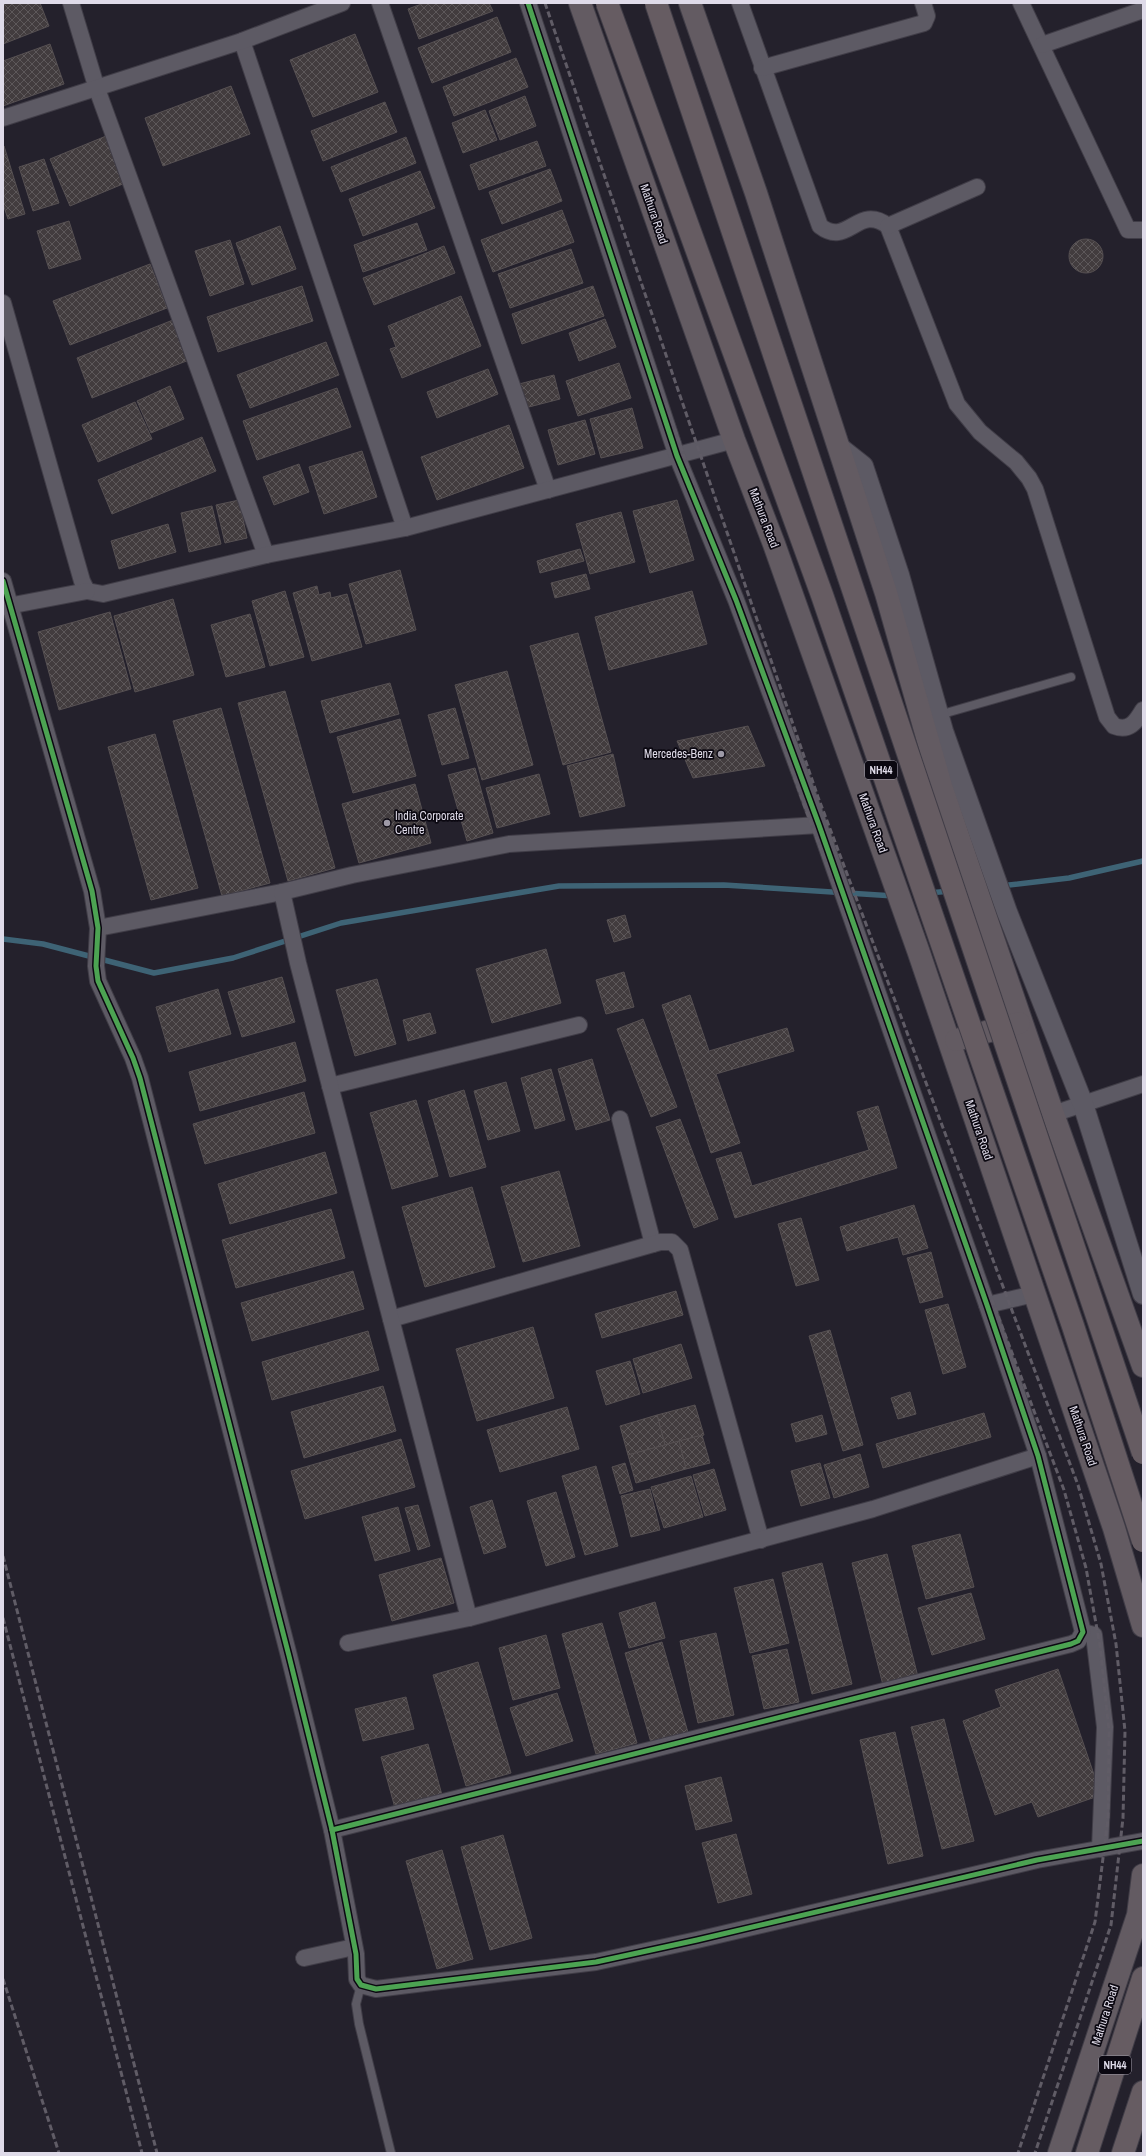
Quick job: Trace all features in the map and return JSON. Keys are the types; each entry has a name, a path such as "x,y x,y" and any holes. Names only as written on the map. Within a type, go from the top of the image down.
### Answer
{"highway":[{"name":"Mathura Road","path":"607,3 822,595 1073,1326 1143,1541"},
{"name":"NH44","path":"656,3 1143,1453"},
{"name":"Mathura Road","path":"1087,2153 1143,1978"},
{"path":"1123,2153 1143,2092"}],"main road":[{"name":"Mathura Road","path":"580,3 734,440 776,552 899,897 1114,1528 1143,1626"},
{"path":"690,3 756,193 886,592 941,786 1053,1114 1143,1366"},
{"path":"949,1042 1022,1023"},
{"path":"1034,1294 1112,1280"},
{"name":"Mathura Road","path":"1059,2153 1138,1916 1143,1875"}],"street":[{"path":"71,3 97,89 266,555"},
{"path":"3,118 97,89 242,41 342,3"},
{"path":"380,3 548,490"},
{"path":"332,1830 724,1730 1071,1644 1078,1641 1083,1632 1038,1456 987,1305 819,824 736,600 676,456 528,3"},
{"path":"740,3 762,68 820,226 827,232 834,233 867,219 875,218 888,226 957,404 980,432 1016,462 1029,478 1035,489 1107,717 1114,726 1121,728 1135,723 1143,712"},
{"path":"762,68 924,23 927,16 923,3"},
{"path":"1021,3 1128,230 1143,230"},
{"path":"1042,45 1143,10"},
{"path":"242,41 405,528"},
{"path":"888,226 977,187"},
{"path":"3,303 82,581 87,591"},
{"path":"7,606 87,591 103,594 266,555 405,528 734,440"},
{"path":"839,447 863,466 899,575 939,715 1007,912 1083,1104 1135,1273 1143,1294"},
{"path":"3,581 7,606 92,891 98,928 97,959 102,992 133,1058 140,1078 289,1656 332,1830 354,1947 357,1979 361,1985 376,1989 596,1962 1037,1860 1143,1841"},
{"path":"98,928 282,892 352,875 509,844 819,824"},
{"path":"282,892 298,963 469,1618"},
{"path":"330,1086 579,1025"},
{"path":"1053,1114 1143,1084"},
{"path":"620,1118 654,1244"},
{"path":"391,1319 654,1244 672,1242 680,1250 761,1540"},
{"path":"1112,1280 1135,1273"},
{"path":"987,1305 1034,1294"},
{"path":"348,1644 469,1618 761,1540 900,1502 1038,1456"},
{"path":"1083,1632 1094,1635 1105,1727 1100,1849"},
{"path":"304,1958 354,1947"}],"lane":[{"path":"939,715 1071,677"},
{"path":"361,1985 356,2004 359,2024 391,2153"}],"building":[{"path":"3,3 40,3 49,26 3,44"},
{"path":"424,3 489,3 493,11 419,39 408,9"},
{"path":"497,17 511,52 432,83 418,48"},
{"path":"355,34 378,92 313,117 290,60"},
{"path":"50,44 64,84 3,106 3,61"},
{"path":"516,58 528,87 454,116 443,87"},
{"path":"231,86 250,134 163,166 145,118"},
{"path":"525,96 536,126 500,140 489,111"},
{"path":"385,102 397,132 323,161 311,131"},
{"path":"485,110 497,140 463,153 452,123"},
{"path":"111,134 130,181 70,206 50,159"},
{"path":"406,137 416,163 341,192 331,167"},
{"path":"537,141 546,166 479,190 470,165"},
{"path":"4,146 25,214 8,219 3,204"},
{"path":"44,159 59,203 33,211 19,167"},
{"path":"550,169 562,201 502,224 489,192"},
{"path":"420,171 435,208 363,236 349,199"},
{"path":"562,210 574,242 493,272 481,240"},
{"path":"69,221 81,259 49,269 37,231"},
{"path":"417,223 427,250 363,272 354,245"},
{"path":"280,226 296,269 252,285 236,243"},
{"path":"1083,239 1089,239 1093,240 1100,246 1103,256 1102,263 1096,270 1089,273 1083,273 1079,272 1072,266 1069,259 1069,253 1070,249 1076,242"},
{"path":"230,240 244,284 210,296 195,251"},
{"path":"444,246 455,273 374,305 363,278"},
{"path":"571,249 583,283 510,308 498,274"},
{"path":"150,264 167,308 70,345 53,301"},
{"path":"302,286 313,321 218,352 207,317"},
{"path":"593,286 604,316 522,344 512,314"},
{"path":"461,296 481,346 402,378 390,349 396,347 388,326"},
{"path":"605,319 616,347 579,361 569,333"},
{"path":"173,320 189,360 92,398 77,358"},
{"path":"326,342 339,375 250,408 237,375"},
{"path":"619,363 631,398 578,416 566,381"},
{"path":"488,369 498,394 437,418 427,392"},
{"path":"554,375 560,399 525,408 519,384"},
{"path":"170,386 184,419 151,433 137,401"},
{"path":"337,388 351,427 257,460 243,421"},
{"path":"135,402 152,439 98,462 82,425"},
{"path":"632,408 643,448 601,458 590,419"},
{"path":"585,420 595,454 558,465 548,430"},
{"path":"509,425 524,468 437,500 421,457"},
{"path":"202,437 216,471 112,514 98,480"},
{"path":"362,451 377,497 324,514 309,467"},
{"path":"299,464 309,492 274,505 263,477"},
{"path":"239,500 247,538 225,543 216,505"},
{"path":"677,500 694,560 650,573 633,511"},
{"path":"212,506 221,544 189,552 181,513"},
{"path":"621,512 635,562 590,574 576,524"},
{"path":"168,524 176,552 119,569 111,541"},
{"path":"580,549 584,561 540,573 537,561"},
{"path":"400,570 416,630 366,644 349,584"},
{"path":"586,574 590,589 555,598 551,583"},
{"path":"317,586 319,595 330,592 331,598 347,594 362,647 312,661 293,593"},
{"path":"285,591 304,657 270,666 252,601"},
{"path":"692,591 707,644 609,670 595,617"},
{"path":"173,599 194,675 135,692 114,616"},
{"path":"110,612 131,689 59,710 38,632"},
{"path":"250,614 265,667 226,677 211,625"},
{"path":"578,633 611,752 563,765 530,646"},
{"path":"507,671 533,765 482,780 455,685"},
{"path":"390,683 399,714 330,733 321,701"},
{"path":"285,691 335,868 288,881 238,703"},
{"path":"221,708 270,883 222,896 173,721"},
{"path":"455,708 469,758 442,765 428,715"},
{"path":"400,719 416,776 353,793 337,737"},
{"name":"Mercedes-Benz","path":"748,726 765,766 693,778 677,741"},
{"path":"155,734 198,888 151,900 108,747"},
{"path":"613,754 625,806 580,817 567,766"},
{"path":"475,768 493,833 467,841 448,775"},
{"path":"539,774 550,814 497,828 486,788"},
{"name":"India Corporate Centre","path":"415,784 431,843 359,863 342,804"},
{"path":"625,915 631,937 614,942 607,920"},
{"path":"546,949 561,1003 492,1023 476,969"},
{"path":"624,972 634,1007 606,1014 596,980"},
{"path":"282,977 295,1022 242,1037 228,992"},
{"path":"377,979 396,1044 355,1056 336,990"},
{"path":"218,989 231,1034 169,1052 156,1007"},
{"path":"690,995 709,1051 787,1028 794,1051 716,1074 740,1143 711,1153 662,1005"},
{"path":"430,1013 436,1033 408,1041 403,1020"},
{"path":"643,1019 677,1107 651,1117 617,1029"},
{"path":"295,1042 306,1081 200,1111 189,1072"},
{"path":"592,1059 610,1120 576,1130 558,1069"},
{"path":"551,1069 565,1120 535,1129 521,1078"},
{"path":"506,1082 520,1131 488,1140 474,1091"},
{"path":"464,1090 486,1167 450,1177 428,1101"},
{"path":"304,1092 315,1133 205,1164 193,1124"},
{"path":"416,1100 438,1176 392,1189 370,1113"},
{"path":"878,1106 897,1168 735,1218 716,1159 741,1152 752,1186 869,1150 857,1112"},
{"path":"680,1119 718,1219 694,1228 656,1127"},
{"path":"325,1152 337,1193 230,1224 218,1184"},
{"path":"559,1171 580,1246 523,1262 501,1187"},
{"path":"472,1187 495,1267 425,1287 402,1207"},
{"path":"914,1205 928,1248 903,1255 898,1237 847,1251 840,1227"},
{"path":"331,1209 345,1258 236,1288 222,1240"},
{"path":"801,1218 819,1280 796,1286 778,1224"},
{"path":"931,1252 943,1297 920,1303 907,1258"},
{"path":"353,1271 364,1309 252,1341 241,1303"},
{"path":"676,1291 683,1315 602,1338 595,1314"},
{"path":"948,1304 966,1367 943,1374 925,1310"},
{"path":"533,1327 554,1398 477,1421 456,1349"},
{"path":"830,1330 863,1445 843,1451 809,1336"},
{"path":"368,1331 379,1370 272,1400 262,1362"},
{"path":"681,1344 692,1378 643,1393 633,1359"},
{"path":"630,1361 640,1394 606,1405 596,1371"},
{"path":"383,1386 396,1431 304,1458 291,1412"},
{"path":"910,1392 916,1414 898,1419 891,1398"},
{"path":"695,1405 704,1435 665,1445 657,1415"},
{"path":"567,1407 579,1449 500,1472 487,1430"},
{"path":"984,1413 991,1437 883,1468 876,1444"},
{"path":"657,1415 665,1445 628,1455 620,1426"},
{"path":"822,1415 827,1434 796,1442 791,1424"},
{"path":"702,1435 710,1463 686,1469 679,1441"},
{"path":"401,1439 415,1487 305,1519 291,1471"},
{"path":"679,1441 686,1469 636,1483 628,1455"},
{"path":"860,1454 869,1487 834,1498 824,1465"},
{"path":"625,1463 633,1490 620,1494 612,1467"},
{"path":"820,1463 830,1498 801,1506 791,1471"},
{"path":"596,1466 618,1546 585,1555 562,1476"},
{"path":"714,1469 726,1510 705,1516 693,1475"},
{"path":"691,1476 703,1517 664,1528 651,1487"},
{"path":"650,1489 660,1530 631,1537 621,1496"},
{"path":"556,1492 575,1557 546,1566 527,1501"},
{"path":"492,1500 506,1547 484,1554 470,1507"},
{"path":"418,1505 430,1546 418,1550 405,1508"},
{"path":"398,1507 410,1551 375,1561 362,1517"},
{"path":"960,1534 974,1587 926,1599 912,1546"},
{"path":"887,1554 919,1681 884,1689 852,1563"},
{"path":"441,1558 454,1603 392,1621 379,1575"},
{"path":"822,1563 852,1684 812,1694 782,1573"},
{"path":"773,1579 789,1643 750,1653 734,1588"},
{"path":"971,1593 985,1639 932,1655 918,1608"},
{"path":"655,1602 665,1638 629,1648 619,1613"},
{"path":"602,1623 637,1743 596,1754 562,1634"},
{"path":"716,1633 734,1715 698,1723 680,1641"},
{"path":"546,1635 560,1688 513,1700 499,1648"},
{"path":"662,1642 689,1736 652,1746 625,1653"},
{"path":"787,1649 799,1702 764,1709 752,1656"},
{"path":"478,1662 511,1773 466,1786 433,1675"},
{"path":"1058,1669 1101,1795 1038,1817 1032,1802 995,1815 963,1721 1001,1707 995,1690"},
{"path":"557,1693 573,1741 526,1756 510,1708"},
{"path":"406,1697 414,1729 363,1741 355,1709"},
{"path":"944,1719 974,1841 942,1849 911,1727"},
{"path":"895,1732 923,1856 888,1864 860,1740"},
{"path":"428,1744 442,1795 395,1808 381,1757"},
{"path":"721,1777 732,1821 696,1830 685,1786"},
{"path":"736,1834 752,1894 718,1903 702,1843"},
{"path":"503,1835 532,1938 490,1950 461,1847"},
{"path":"442,1850 473,1959 437,1969 406,1861"}],"waterway":[{"path":"1000,886 1069,878 1143,861"},
{"path":"3,939 43,944 154,973 233,958 341,923 559,886 724,885 894,896"},
{"path":"929,893 950,891"}],"railway":[{"path":"528,3 803,802 1064,1490 1086,1568 1100,1646 1109,1731 1108,1818 1095,1922 1018,2153"},
{"path":"545,3 818,797 1078,1485 1101,1564 1116,1644 1125,1731 1123,1818 1111,1925 1035,2153"},
{"path":"3,1556 157,2153"},
{"path":"3,1618 142,2153"},
{"path":"3,1979 59,2153"}],"cycle path":[{"path":"332,1830 1071,1644 1078,1641 1083,1632 1038,1456 987,1305 819,825 736,600 677,456 528,3"},
{"path":"3,581 92,891 98,928 96,966 98,981 133,1058 140,1078 289,1656 332,1830 356,1954 357,1979 361,1985 376,1989 596,1962 697,1940 1037,1860 1143,1841"}],"place":[{"name":"Mercedes-Benz","path":"721,754"},
{"name":"India Corporate Centre","path":"387,823"}]}
